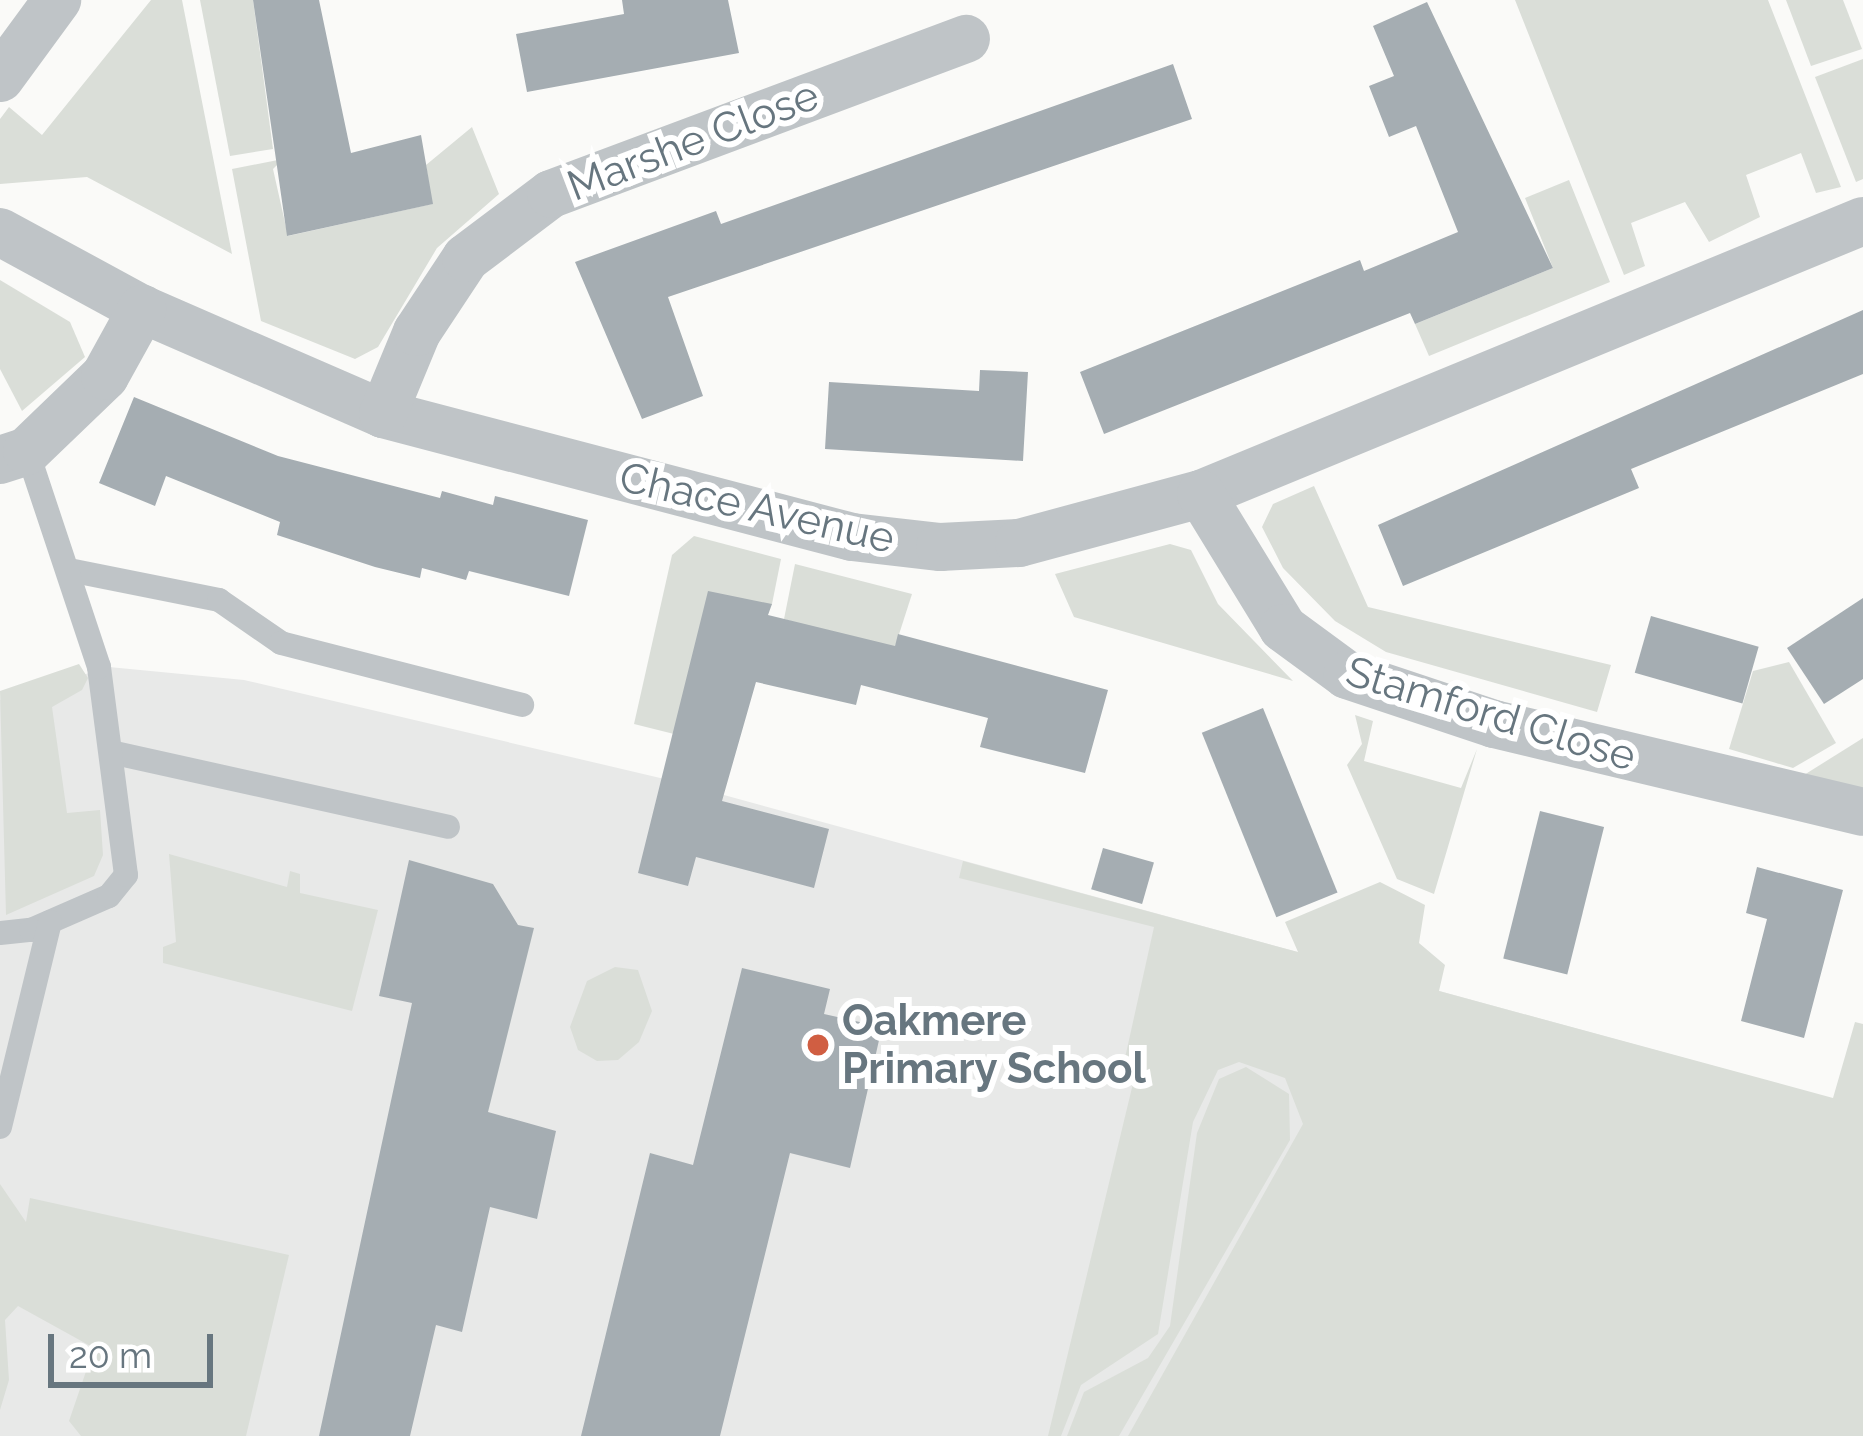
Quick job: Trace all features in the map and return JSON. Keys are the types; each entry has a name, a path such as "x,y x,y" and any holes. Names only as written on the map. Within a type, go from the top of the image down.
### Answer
{"street":[{"path":"0,78 57,0"},
{"name":"Marshe Close","path":"382,414 417,332 466,259 551,194 966,39"},
{"name":"Chace Avenue","path":"0,232 142,309 382,414 852,537 940,547 1042,538 1202,494 1863,221"},
{"path":"14,456 105,376 142,309"},
{"name":"Stamford Close","path":"1202,494 1283,628 1347,675 1494,724 1863,812"}],"lane":[{"path":"0,933 50,922 109,896 126,875 115,753 74,571 14,456"},
{"path":"74,571 219,600 281,643 522,705"},
{"path":"115,753 448,826"},
{"path":"0,1127 50,922"}],"shaded area":[{"path":"151,0 182,0 232,254 87,177 0,184 0,119 9,107 42,135"},
{"path":"200,0 253,0 273,149 230,156"},
{"path":"1515,0 1768,0 1841,187 1816,193 1801,153 1746,175 1760,217 1709,242 1685,202 1631,223 1645,266 1624,275"},
{"path":"1786,0 1843,0 1862,49 1811,66"},
{"path":"1863,59 1863,179 1856,182 1815,77"},
{"path":"472,127 499,194 437,248 378,347 355,359 261,321 232,169 283,159 273,169 288,236 432,204 426,165"},
{"path":"1569,180 1610,282 1429,356 1415,324 1553,268 1525,198"},
{"path":"0,280 70,322 85,357 22,411 0,369"},
{"path":"1314,486 1368,607 1611,665 1597,712 1386,652 1335,621 1283,568 1262,527 1273,504"},
{"path":"694,536 781,559 772,604 674,734 634,724 672,555"},
{"path":"1170,544 1191,550 1218,604 1293,681 1074,617 1055,574"},
{"path":"795,564 912,594 893,653 784,619"},
{"path":"1789,662 1836,743 1793,768 1729,749 1753,671"},
{"path":"79,664 88,678 82,690 52,707 67,813 100,810 103,855 94,876 6,915 0,691"},
{"name":"Oakmere Primary School","path":"109,667 244,680 673,781 1863,1107 1863,1436 0,1436 0,700"},
{"path":"1355,715 1373,721 1364,761 1461,788 1477,749 1434,894 1397,879 1347,765 1362,744"},
{"path":"1863,738 1863,794 1796,780"},
{"path":"169,854 287,887 290,871 300,874 300,893 378,910 352,1011 163,963 163,947 176,942"},
{"path":"963,861 1298,952 1285,922 1380,882 1425,905 1419,943 1445,965 1439,991 1833,1098 1855,1022 1863,1024 1863,1436 1128,1436 1303,1124 1285,1078 1239,1062 1218,1070 1193,1122 1158,1334 1081,1385 1061,1436 1048,1436 1136,1071 1123,1067 1154,927 959,878"},
{"path":"615,967 638,970 652,1011 639,1042 618,1060 597,1061 578,1050 570,1027 587,981"},
{"path":"1246,1067 1289,1094 1290,1140 1119,1436 1067,1436 1084,1392 1148,1358 1170,1326 1197,1133 1219,1079"},
{"path":"0,1184 26,1222 30,1198 289,1255 246,1436 81,1436 69,1421 94,1348 18,1306 5,1320 9,1380 0,1410"}],"building":[{"path":"253,0 319,0 351,153 421,135 433,204 287,236"},
{"path":"622,0 728,0 739,53 527,92 516,34 624,14"},
{"path":"1427,2 1553,268 1415,324 1410,313 1104,434 1080,372 1360,260 1364,271 1458,232 1416,126 1389,137 1369,86 1394,76 1373,26"},
{"path":"1173,64 1192,119 668,297 703,396 642,419 575,262 716,211 721,224"},
{"path":"1863,310 1863,374 1631,469 1639,488 1403,586 1378,525"},
{"path":"980,370 1028,372 1023,461 825,449 829,382 979,391"},
{"path":"134,397 278,456 440,498 442,491 493,505 495,496 588,520 569,596 469,571 466,580 422,568 420,578 375,567 277,535 280,522 166,476 155,506 99,483"},
{"path":"708,591 772,604 768,615 895,646 898,634 1108,690 1085,773 980,747 988,718 861,685 856,705 756,682 722,801 829,829 814,888 696,857 688,886 638,873"},
{"path":"1863,598 1863,679 1824,704 1787,648"},
{"path":"1651,616 1759,647 1742,704 1635,673"},
{"path":"1263,708 1338,893 1276,917 1202,733"},
{"path":"1540,811 1604,827 1567,974 1503,958"},
{"path":"1103,848 1154,863 1142,904 1091,889"},
{"path":"409,860 493,884 518,925 534,928 488,1112 556,1131 537,1219 490,1207 462,1332 436,1325 410,1436 319,1436 412,1003 379,996"},
{"path":"1757,867 1843,890 1804,1038 1741,1021 1767,919 1746,913"},
{"path":"742,968 830,989 824,1014 882,1027 850,1168 790,1153 720,1436 581,1436 650,1153 693,1165"}],"place":[{"name":"Oakmere Primary School","path":"818,1045"}]}
